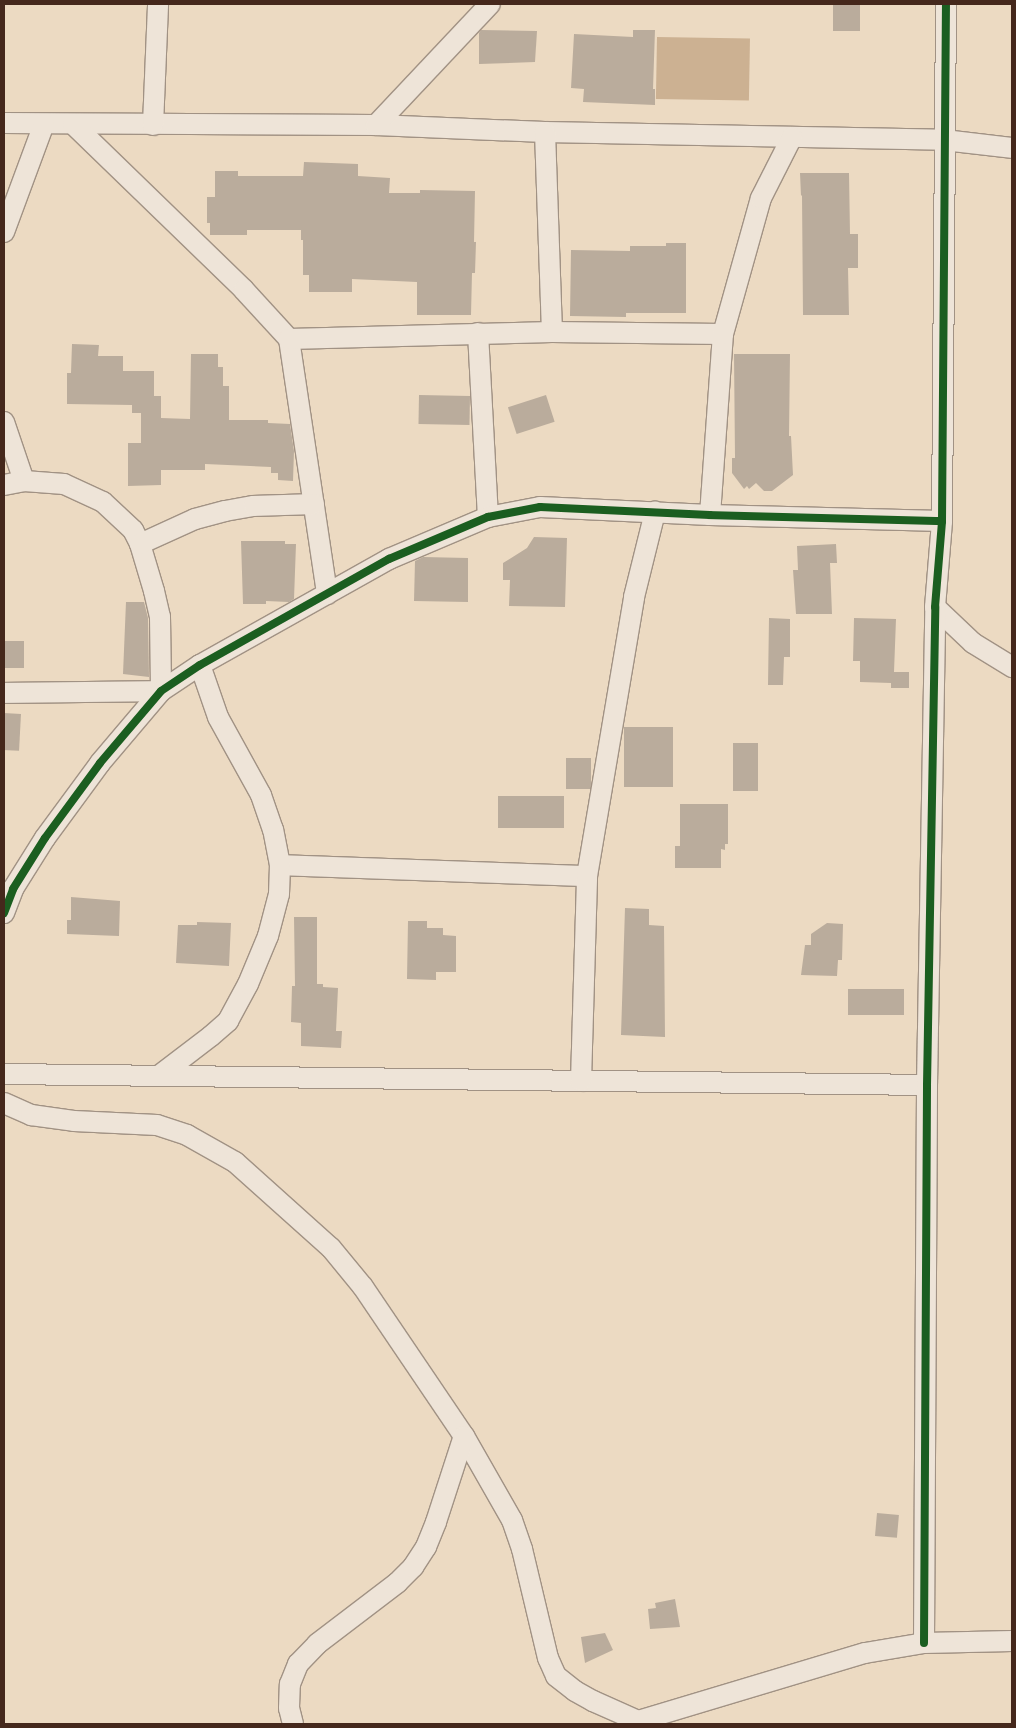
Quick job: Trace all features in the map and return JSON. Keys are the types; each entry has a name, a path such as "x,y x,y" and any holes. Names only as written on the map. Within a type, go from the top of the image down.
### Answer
{"street":[{"path":"153,125 158,4"},
{"path":"376,125 490,4"},
{"path":"924,1643 927,1086 935,607 942,520 946,4"},
{"path":"4,123 376,125 545,132 944,140 1012,148"},
{"path":"4,232 44,124"},
{"path":"73,124 244,290 289,339 327,594"},
{"path":"545,132 552,332"},
{"path":"710,515 723,334 761,198 792,137"},
{"path":"289,339 552,332 723,334"},
{"path":"478,333 488,517"},
{"path":"4,422 24,482"},
{"path":"4,485 24,482 64,484 104,502 133,530 140,544 160,617 161,691"},
{"path":"140,544 188,522 225,511 277,504 314,504"},
{"path":"4,912 13,889 45,838 100,763 161,691 200,665 389,559 488,517 509,511 540,507 710,515 942,520"},
{"path":"581,1081 587,876 634,597 655,512"},
{"path":"935,607 973,643 1012,667"},
{"path":"160,1075 228,1021 248,984 268,936 279,894 280,865 273,830 261,795 218,717 200,665"},
{"path":"4,693 161,691"},
{"path":"280,865 587,876"},
{"path":"4,1074 927,1086"},
{"path":"4,1103 31,1115 74,1121 158,1126 187,1135 235,1162 336,1254 363,1287 464,1436 512,1520 522,1549 548,1658 556,1676 587,1698 633,1723 865,1653 924,1643 1012,1641"},
{"path":"293,1724 289,1708 290,1684 298,1664 317,1644 397,1583 412,1567 426,1547 436,1522 464,1436"}],"shaded area":[{"path":"657,37 750,39 749,101 656,99"}],"building":[{"path":"833,4 860,4 860,31 833,31"},
{"path":"481,30 537,31 535,62 479,64 479,33"},
{"path":"633,30 655,30 653,89 655,89 655,105 583,102 584,89 571,88 574,34 633,37"},
{"path":"304,162 358,164 358,176 390,178 389,193 420,193 420,190 475,191 475,273 472,273 471,315 417,315 417,282 352,279 352,292 309,292 309,275 303,275 303,240 301,240 301,230 247,230 247,235 210,235 210,223 207,223 207,197 215,197 215,171 238,171 238,176 303,176"},
{"path":"800,173 849,173 850,234 858,234 858,268 848,268 849,315 803,315 802,195"},
{"path":"666,243 686,243 686,313 626,313 626,317 570,316 571,250 630,251 630,246 666,246"},
{"path":"72,344 99,345 98,356 123,356 123,371 154,371 154,396 161,396 161,418 190,419 191,354 218,354 218,367 223,367 223,386 229,386 229,420 268,420 268,423 290,424 294,451 293,481 278,480 278,473 271,473 271,467 205,464 205,470 161,470 161,485 128,486 128,443 141,443 141,413 132,413 132,405 67,404 67,373 71,373"},
{"path":"734,354 790,354 789,436 791,436 793,475 772,491 764,491 756,483 749,489 747,486 744,489 732,473 732,458 735,458"},
{"path":"419,395 470,396 469,425 418,424"},
{"path":"546,395 555,422 517,434 508,407"},
{"path":"534,537 567,538 565,607 509,606 510,580 503,580 503,563 527,548"},
{"path":"241,541 285,541 285,544 296,544 294,599 289,602 266,601 266,604 243,604"},
{"path":"836,544 837,563 830,563 832,614 796,614 793,570 798,570 797,546"},
{"path":"423,557 468,558 468,602 414,601 415,561"},
{"path":"126,602 144,602 148,618 149,677 123,674"},
{"path":"769,618 790,619 790,657 784,657 783,685 768,685"},
{"path":"854,618 896,619 894,672 909,672 909,688 891,688 891,683 860,682 860,661 853,661"},
{"path":"4,641 24,641 24,668 4,668"},
{"path":"4,713 21,714 19,751 4,750"},
{"path":"624,727 673,727 673,787 624,787"},
{"path":"733,743 758,743 758,791 733,791"},
{"path":"566,758 591,758 591,789 566,789"},
{"path":"498,796 564,796 564,828 498,828"},
{"path":"680,804 728,804 728,844 725,844 725,850 721,849 721,868 675,868 675,846 680,846"},
{"path":"71,897 120,901 119,936 67,934 67,920 71,920"},
{"path":"625,908 649,909 649,925 664,926 665,1037 621,1035"},
{"path":"294,917 317,917 317,984 323,984 323,987 338,988 336,1031 342,1031 341,1048 301,1046 301,1023 291,1022 292,986 295,986"},
{"path":"408,921 427,921 427,928 443,928 443,935 456,936 456,972 436,972 436,980 407,979"},
{"path":"197,922 231,923 229,966 176,963 178,925 197,925"},
{"path":"827,923 843,924 842,960 838,960 837,976 801,975 805,945 811,945 811,934"},
{"path":"848,989 904,989 904,1015 848,1015"},
{"path":"877,1513 899,1515 897,1538 875,1536"},
{"path":"675,1599 680,1627 650,1629 648,1609 656,1608 655,1603"},
{"path":"605,1633 613,1650 585,1663 581,1637"}],"cycle path":[{"path":"924,1643 927,1085 935,607 942,521 946,4"},
{"path":"4,913 13,889 45,838 100,763 161,691 200,665 389,559 488,517 540,507 710,515 942,521"}]}
